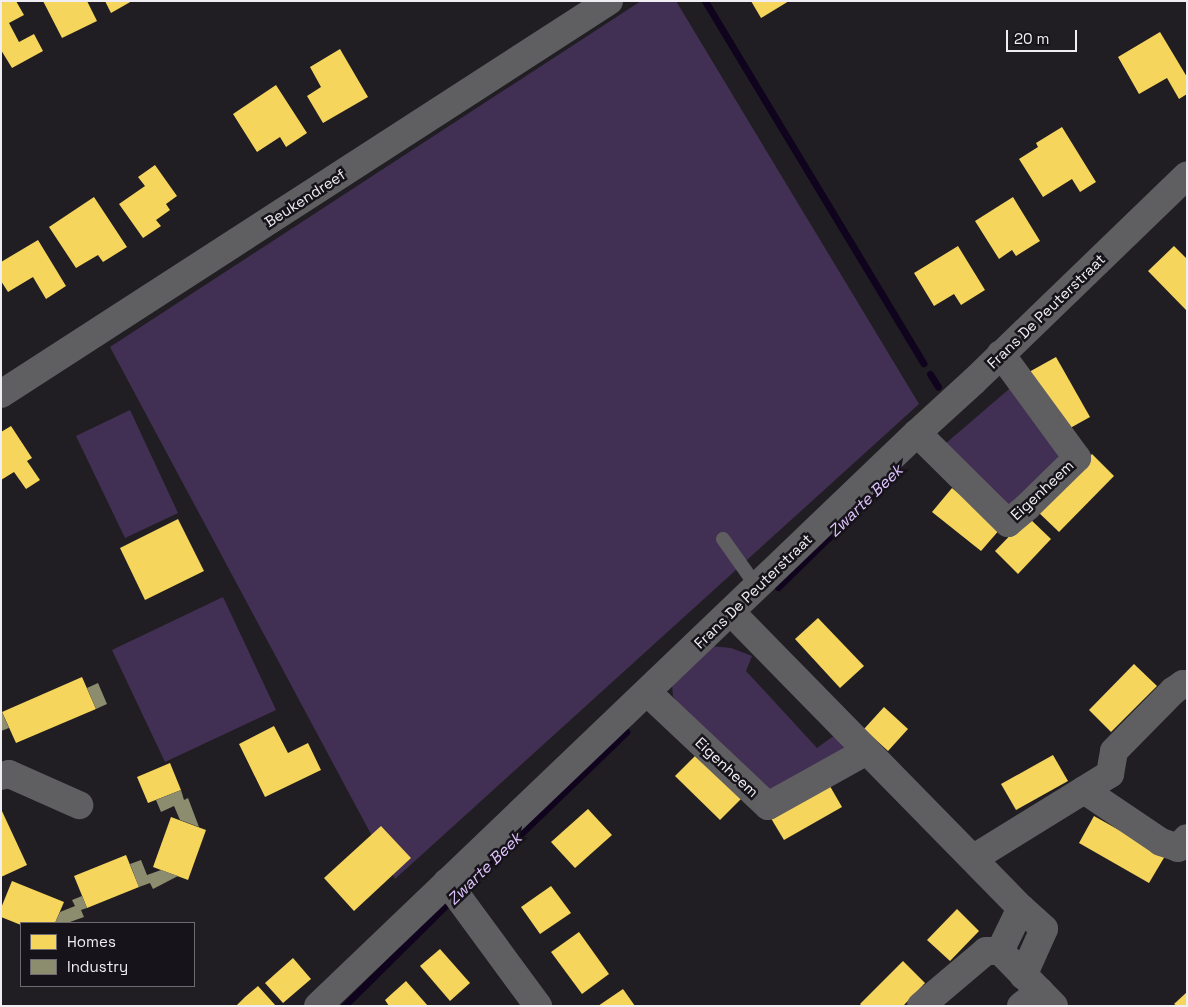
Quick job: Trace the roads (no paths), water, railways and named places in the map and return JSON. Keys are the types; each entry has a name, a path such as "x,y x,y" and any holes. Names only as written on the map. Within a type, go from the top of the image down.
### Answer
{"street":[{"name":"Beukendreef","path":"1,394 609,1"},
{"name":"Frans De Peuterstraat","path":"318,1006 1187,175"},
{"name":"Eigenheem","path":"917,433 1008,523 1027,507 1077,458 1001,354"},
{"path":"731,612 1044,929 1034,995"},
{"path":"974,858 1110,774 1114,751 1173,691 1183,684 1187,685"},
{"name":"Eigenheem","path":"647,692 768,806 867,751"},
{"path":"1,776 8,774 79,805"},
{"path":"1084,790 1161,842 1178,848 1187,838"},
{"path":"447,882 538,1006"},
{"path":"1000,951 1022,908"},
{"path":"921,1006 986,951 1000,951"},
{"path":"1000,951 1034,995"}],"lane":[{"path":"723,539 757,587"}],"waterway":[{"path":"705,1 923,363"},
{"path":"930,374 938,387"},
{"name":"Zwarte Beek","path":"778,587 872,495"},
{"name":"Zwarte Beek","path":"460,892 626,732"},
{"name":"Zwarte Beek","path":"344,1006 452,899"}]}
